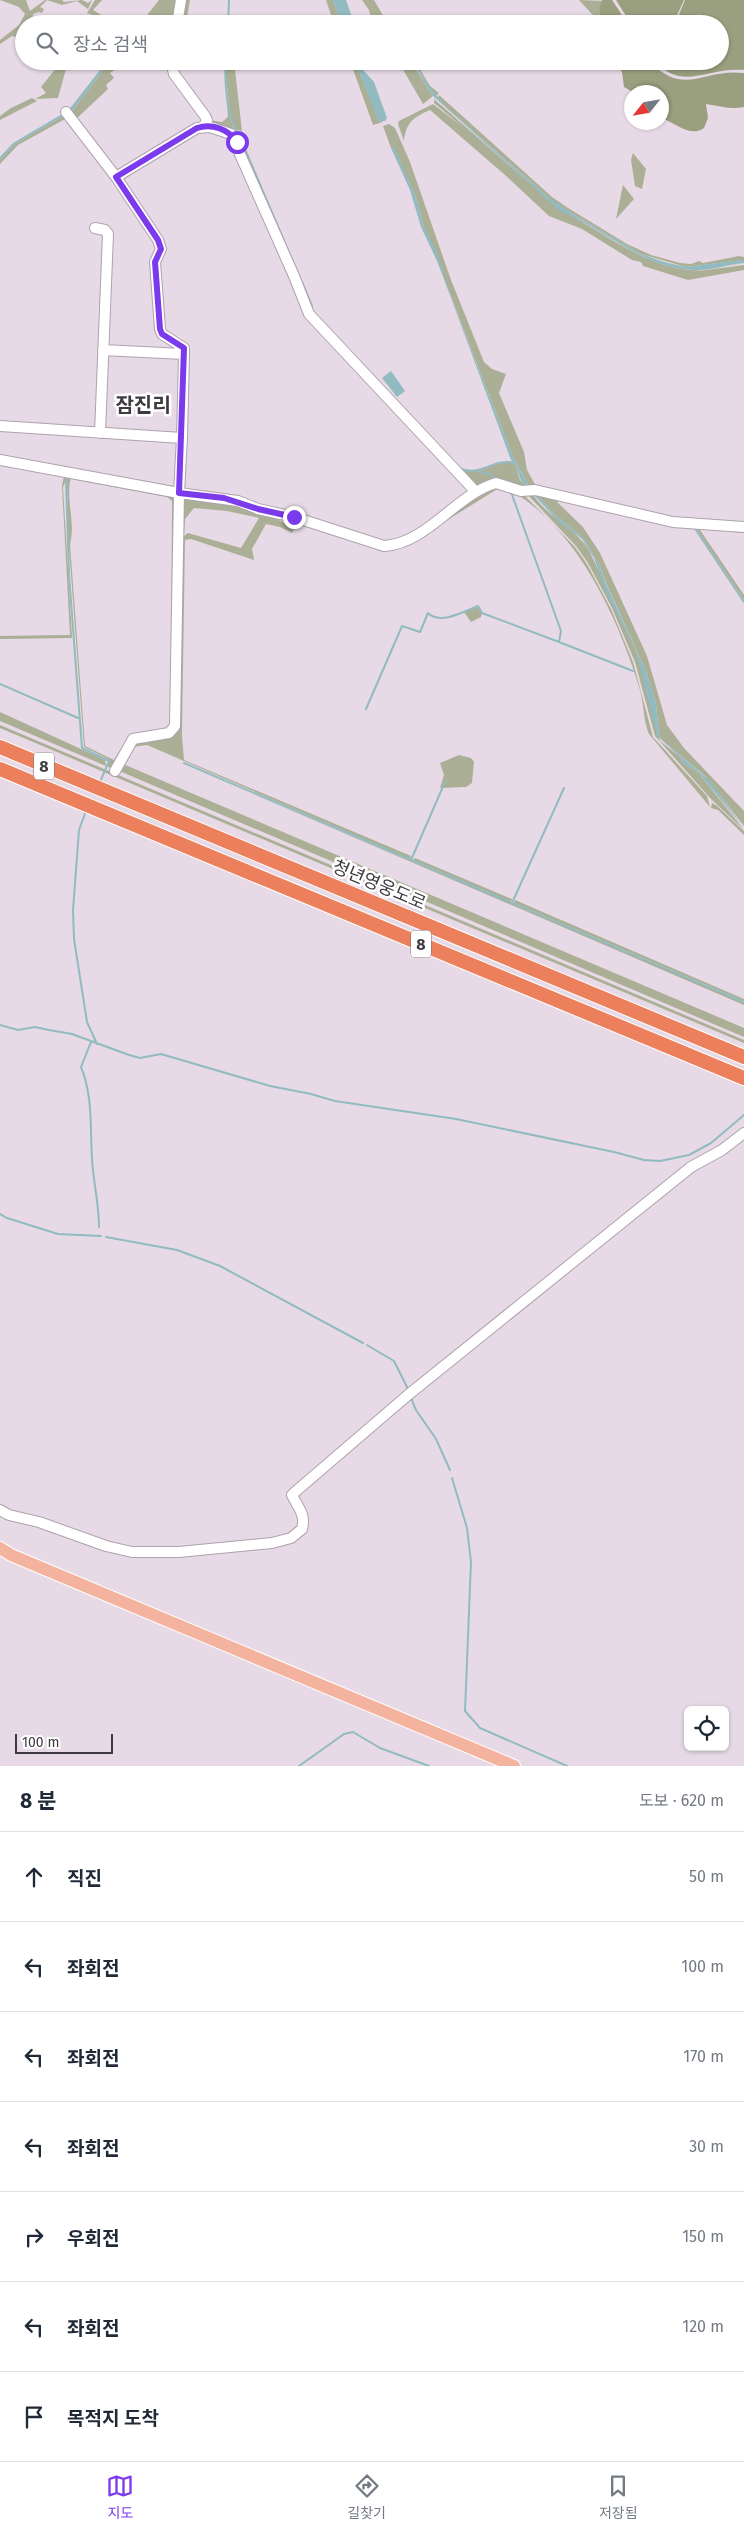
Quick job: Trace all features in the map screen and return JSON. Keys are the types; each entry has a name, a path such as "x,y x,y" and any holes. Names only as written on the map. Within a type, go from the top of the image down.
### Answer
{"highway":[{"name":"청년영웅도로","path":"0,747 744,1057"},
{"name":"8","path":"0,769 744,1078"}],"main road":[{"path":"0,1548 11,1555 73,1582 514,1766"}],"street":[{"path":"178,15 181,0"},
{"path":"173,70 174,74 205,116 207,120 204,126"},
{"path":"67,114 116,177 158,240 161,249 155,262 160,329 162,334 184,348 179,493 175,726 169,733 133,739 115,771"},
{"path":"116,177 185,133 204,126 226,130 231,134 237,142 308,314 476,492"},
{"path":"95,228 105,230 108,234 100,433"},
{"path":"103,350 184,354"},
{"path":"0,426 182,438"},
{"path":"0,460 179,493 238,501 258,509 294,517 384,546 409,539 476,492 496,483 673,522 744,527"},
{"path":"0,1510 9,1515 46,1524 106,1546 132,1552 179,1552 272,1543 291,1538 302,1529 304,1520 303,1513 292,1495 295,1492 408,1395 692,1167 722,1150 744,1133"}],"green space":[{"path":"0,0 26,0 30,11 47,0 40,7 44,9 42,13 24,15 19,7"},
{"path":"47,0 62,0 64,2 82,0 88,3 92,0 88,9 77,1 62,5"},
{"path":"95,0 102,0 93,10 101,15 87,13"},
{"path":"159,0 180,0 177,15 147,15"},
{"path":"183,0 190,0 188,15 180,15"},
{"path":"326,0 333,0 338,15 331,15"},
{"path":"362,0 374,0 383,15 370,15"},
{"path":"579,0 603,1 599,10 600,15 593,15"},
{"path":"602,0 612,0 622,15 600,15"},
{"path":"616,0 684,0 677,15 625,15"},
{"path":"685,0 744,0 744,70 730,70 686,77 675,75 665,70 729,70 729,15 679,15"},
{"path":"15,28 15,37 12,36 0,44 0,40"},
{"path":"55,70 66,70 58,98 35,99 46,93 41,87"},
{"path":"103,70 114,70 110,73 114,78 106,85 108,89 75,120 70,114"},
{"path":"225,70 231,121 235,131 210,125 209,120 222,122 228,117"},
{"path":"226,70 235,70 242,131 236,130 233,123"},
{"path":"353,70 359,70 379,121 383,122 373,125"},
{"path":"403,70 416,70 433,96 423,104"},
{"path":"418,70 420,70 430,86 439,93 436,96"},
{"path":"621,70 660,70 673,78 684,80 716,74 744,73 744,107 730,108 706,104 708,118 704,128 699,131 688,131 669,122 669,85 624,85 624,87"},
{"path":"439,95 552,197 627,244 651,255 680,263 691,264 699,261 703,263 739,256 744,257 744,260 686,267 641,254 556,204 445,106 438,98"},
{"path":"32,98 37,101 0,120 0,116 11,108"},
{"path":"434,99 560,210 624,247 658,263 676,268 703,270 690,272 744,265 744,270 688,280 643,266 641,262 632,260 582,229 549,216 430,110 412,121 405,134 404,141 398,124 399,121 433,104 464,128 434,103"},
{"path":"65,115 67,118 18,145 0,164 0,160 15,144"},
{"path":"389,124 395,128 410,162 451,280 484,362 492,369 506,374 499,393 524,452 527,470 537,488 530,488 513,457 423,224 417,200 394,148 391,148 383,126"},
{"path":"237,135 239,135 311,307"},
{"path":"633,153 646,169 642,189 635,186 631,160"},
{"path":"623,185 634,199 616,219"},
{"path":"313,311 322,326 335,337 459,468 474,471 501,463 515,463 520,480 527,488 496,481 475,489 315,320 311,314"},
{"path":"64,476 71,477 159,492 172,495 176,500 173,724 163,733 129,740 115,769 108,767 108,759 84,747 68,535 67,478 63,487 72,638 0,639 0,636 70,635 62,486","holes":["71,477 76,480 167,497 172,501 171,722 165,731 134,736 129,739 114,760 85,746 70,544 72,527 69,485"]},
{"path":"492,488 499,488 446,521 444,519"},
{"path":"513,492 525,496 575,547 587,564 611,609 633,662 653,737 707,796 710,807 649,734 640,690 631,663 608,607 593,579 557,529 536,509"},
{"path":"526,493 532,493 545,509 576,535 589,550 636,651 660,741 679,756 684,764 698,772 744,830 711,799 655,736 635,662 612,608 588,563 576,546"},
{"path":"535,493 744,529 744,533 741,533 698,527 744,595 744,600 695,527 559,500 557,502 583,527 600,553 647,656 667,725 684,748 744,811 744,826 705,776 662,740 659,734 656,704 646,671 600,566 584,539 555,515"},
{"path":"182,499 211,499 276,515 279,520 294,529 292,533 280,527 266,524 252,549 254,560 191,539 185,540 182,736 184,760 411,856 410,859 147,745 132,747 123,764 744,1028 744,1037 117,770 133,743 170,735","holes":["194,508 227,511 259,518 241,548 188,533 184,536 185,519"]},
{"path":"477,607 482,613 481,617 471,622 464,612"},
{"path":"0,712 105,760 106,766 0,721"},
{"path":"0,725 744,1040 744,1043 0,728"},
{"path":"459,755 471,758 474,762 472,783 466,787 440,788 444,775 440,763"},
{"path":"183,764 680,975 744,1003 744,1005"},
{"path":"712,803 744,831 744,835 718,810 711,808"},
{"path":"415,858 512,899 511,902 413,860"},
{"path":"515,900 744,999 744,1001 514,903"}],"water":[{"path":"333,0 346,0 351,15 338,15"},
{"path":"100,70 103,70 70,114 68,111"},
{"path":"359,70 363,70 374,82 387,118 385,121 379,122"},
{"path":"416,70 445,106 548,197 571,213 641,254 686,267 741,260 744,260 744,263 695,270 676,268 641,256 560,211 433,96"},
{"path":"64,113 65,115 15,144 0,160 0,157 13,143"},
{"path":"394,147 417,200 423,224 437,253 451,297 513,457 530,488 523,483 511,460 438,263 421,227 410,190 391,148"},
{"path":"391,371 405,391 397,397 382,378"},
{"path":"532,493 535,493 555,515 584,539 600,566 607,586 646,671 656,704 659,734 662,740 709,780 744,828 698,772 684,764 679,756 657,736 636,651 606,592 594,558 582,539 559,522"}],"waterway":[{"path":"228,15 229,0"},
{"path":"225,70 230,115 236,130"},
{"path":"239,135 294,264"},
{"path":"302,282 312,306"},
{"path":"459,468 474,471 500,463 515,463"},
{"path":"478,471 489,474 496,479"},
{"path":"66,479 69,575 82,748 109,761 100,782"},
{"path":"511,492 561,631 559,642 633,671"},
{"path":"694,527 744,602"},
{"path":"366,709 402,626 420,632 428,613 439,618 445,618 478,606 482,613 559,642"},
{"path":"0,684 78,718"},
{"path":"184,763 744,1002"},
{"path":"411,860 445,782"},
{"path":"512,903 564,788"},
{"path":"86,811 79,830 73,910 74,939 87,1022 97,1044"},
{"path":"0,1025 18,1030 35,1027 72,1034 140,1058 161,1054 270,1086 335,1101 456,1119 644,1160 660,1161 689,1155 711,1143 744,1115"},
{"path":"91,1042 81,1067 88,1089 99,1227"},
{"path":"0,1214 58,1234 101,1236"},
{"path":"106,1237 177,1250 220,1266 363,1343"},
{"path":"367,1345 394,1361 408,1389"},
{"path":"411,1398 416,1410 436,1439 450,1470"},
{"path":"452,1478 467,1528 471,1562 465,1711 480,1728 567,1766"},
{"path":"299,1766 344,1734 353,1732 380,1748 429,1766"}],"district":[{"name":"잠진리","path":"143,405"}],"route":[{"path":"237,142 226,130 210,126 197,128 185,133 116,177 158,240 161,249 155,262 160,329 162,334 184,348 179,493 224,498 258,509 294,517"}]}
